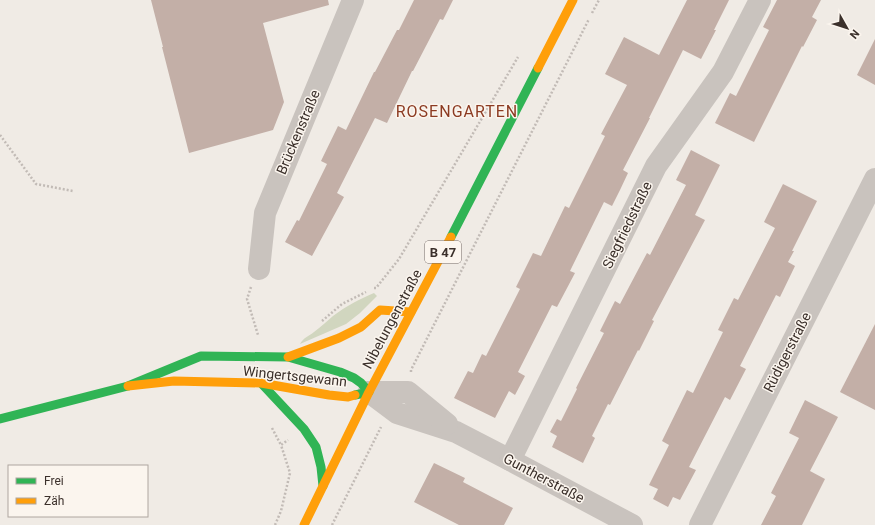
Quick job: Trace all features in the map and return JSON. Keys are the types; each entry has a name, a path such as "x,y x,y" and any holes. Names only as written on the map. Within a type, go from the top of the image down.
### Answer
{"main road":[{"name":"Nibelungenstraße","path":"304,525 369,392 475,192 573,0"},
{"path":"288,357 340,338 356,330 380,310 411,312"},
{"name":"Wingertsgewann","path":"0,419 128,386 201,356 288,357 340,372 354,378 369,392 348,397 261,383 174,381 128,386"},
{"path":"261,383 304,429 316,447 321,467 323,486"}],"street":[{"name":"Brückenstraße","path":"259,269 264,213 353,0"},
{"name":"Siegfriedstraße","path":"510,460 656,166 723,72 760,0"},
{"name":"Rüdigerstraße","path":"700,525 875,179"},
{"path":"369,392 408,392"},
{"name":"Guntherstraße","path":"369,392 397,413 456,432 632,525"},
{"name":"Guntherstraße","path":"408,392 456,432"}],"path":[{"path":"408,392 414,381 411,370 599,0"},
{"path":"321,321 342,304 376,288 399,259 520,54"},
{"path":"0,135 36,184 73,191"},
{"path":"259,269 246,299 260,340"},
{"path":"332,525 381,427 390,423 397,413"},
{"path":"272,427 281,445"}],"green space":[{"path":"374,293 377,296 360,313 346,324 300,344 304,339 338,312"}],"building":[{"path":"151,0 328,0 329,5 263,23 284,102 273,130 189,153"},
{"path":"414,0 453,0 443,20 440,19 412,71 387,123 375,118 337,193 344,197 312,256 285,242 297,220 299,221 327,164 321,161 338,126 346,130 374,72 397,30 399,30"},
{"path":"687,0 729,0 701,59 683,50 623,170 628,173 612,206 604,202 570,271 575,273 557,307 552,305 518,372 525,376 515,395 509,391 495,418 454,398 468,371 473,373 482,354 486,356 520,289 516,287 533,253 541,256 565,206 569,208 605,136 601,134 627,85 605,74 624,37 659,55"},
{"path":"777,0 821,0 812,17 817,20 803,47 802,46 754,142 715,123 730,93 736,96 769,30 763,27"},
{"path":"875,39 875,85 857,75"},
{"path":"691,150 720,165 695,215 705,220 652,320 654,321 639,351 638,350 610,405 608,404 592,436 595,438 583,463 552,447 557,436 550,432 557,419 561,421 577,389 576,388 604,333 600,331 615,301 620,304 647,253 650,255 686,185 676,180"},
{"path":"783,184 817,201 788,262 795,266 780,297 776,295 740,366 746,369 730,400 725,397 689,467 696,470 680,500 673,497 668,507 653,499 658,489 649,485 669,445 662,441 687,390 693,393 723,332 718,330 734,298 738,300 775,228 764,222"},
{"path":"875,324 875,410 840,392"},
{"path":"805,400 838,417 810,471 825,479 802,525 761,525 776,496 771,493 799,438 789,433"},
{"path":"434,463 465,478 463,482 513,508 504,525 459,525 414,502"}],"traffic: fast":[{"path":"451,237 538,68"},
{"path":"0,419 128,386 201,356 288,357 340,372 354,378 369,392 355,395"},
{"path":"261,383 304,429 316,447 321,467 323,486"}],"traffic: slow":[{"path":"538,68 573,0"},
{"path":"304,525 369,392 451,237"},
{"path":"288,357 339,338 361,327 380,310 411,312"},
{"path":"128,386 174,381 261,383 329,395 348,397 355,395"}],"district":[{"name":"ROSENGARTEN","path":"457,111"}]}
